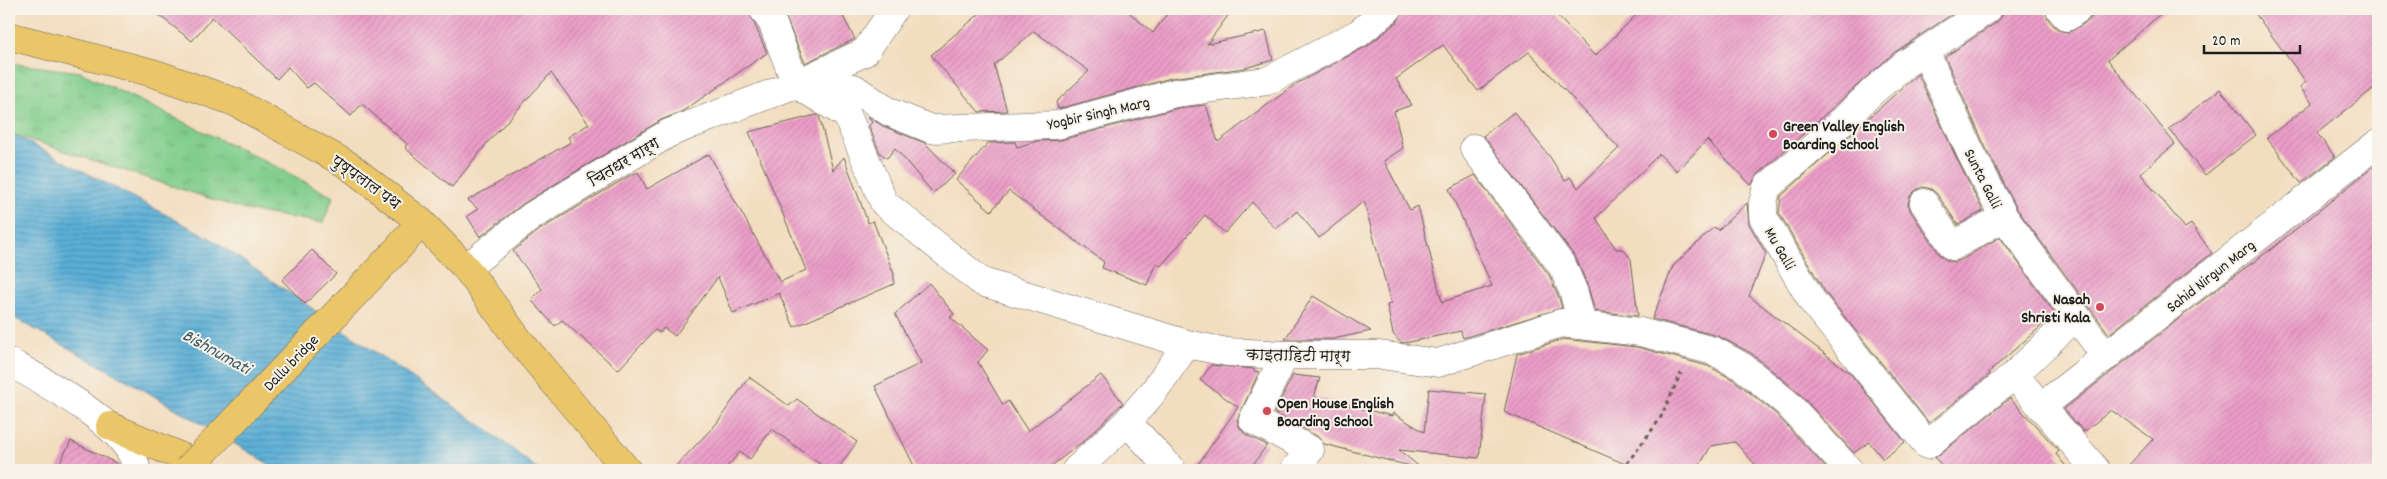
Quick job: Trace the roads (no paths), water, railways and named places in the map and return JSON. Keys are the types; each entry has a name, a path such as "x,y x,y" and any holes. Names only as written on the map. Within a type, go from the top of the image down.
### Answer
{"main road":[{"name":"पुष्पलाल पथ","path":"9,36 153,73 235,102 348,164 421,222 466,268 518,339 627,470"},
{"name":"Dallu bridge","path":"187,470 393,254 421,222"},
{"path":"110,426 182,457 197,470"}],"street":[{"path":"763,9 772,22 796,84"},
{"name":"चितधर मार्ग","path":"466,268 532,216 669,133 796,84 865,52 894,9"},
{"name":"Yogbir Singh Marg","path":"796,84 854,88 889,112 931,129 1057,125 1175,93 1267,81 1359,33 1388,9"},
{"path":"1925,51 1988,9"},
{"name":"Sunta Galli","path":"1925,51 1970,150 2004,217 2047,273 2076,317 2106,357"},
{"name":"Mu Galli","path":"1925,51 1905,64 1873,91 1830,133 1767,187 1762,217 1812,301 1927,445 2014,375"},
{"name":"काइताहिटी मार्ग","path":"796,84 847,115 884,203 982,282 1187,344 1227,352 1285,355 1380,354 1438,363 1561,323 1640,332 1714,351 1743,367 1787,403 1849,470"},
{"name":"Sahid Nirgun Marg","path":"2041,407 2378,143"},
{"path":"1474,148 1563,266 1574,293 1582,325"},
{"path":"1924,203 1953,246 2004,217"},
{"path":"2076,317 2014,375 2096,470"},
{"path":"1076,470 1127,422 1154,391 1187,344"},
{"path":"1285,355 1253,420 1310,450 1294,470"},
{"path":"9,362 110,426 136,461 136,470"},
{"path":"1127,422 1172,470"}],"water":[{"name":"Bishnumati","path":"9,132 210,238 488,430 539,470 279,470 144,390 9,315"}],"place":[{"name":"Green Valley English Boarding School","path":"1773,134"},
{"name":"Nasah Shristi Kala","path":"2100,307"},
{"name":"Open House English Boarding School","path":"1267,411"}]}
